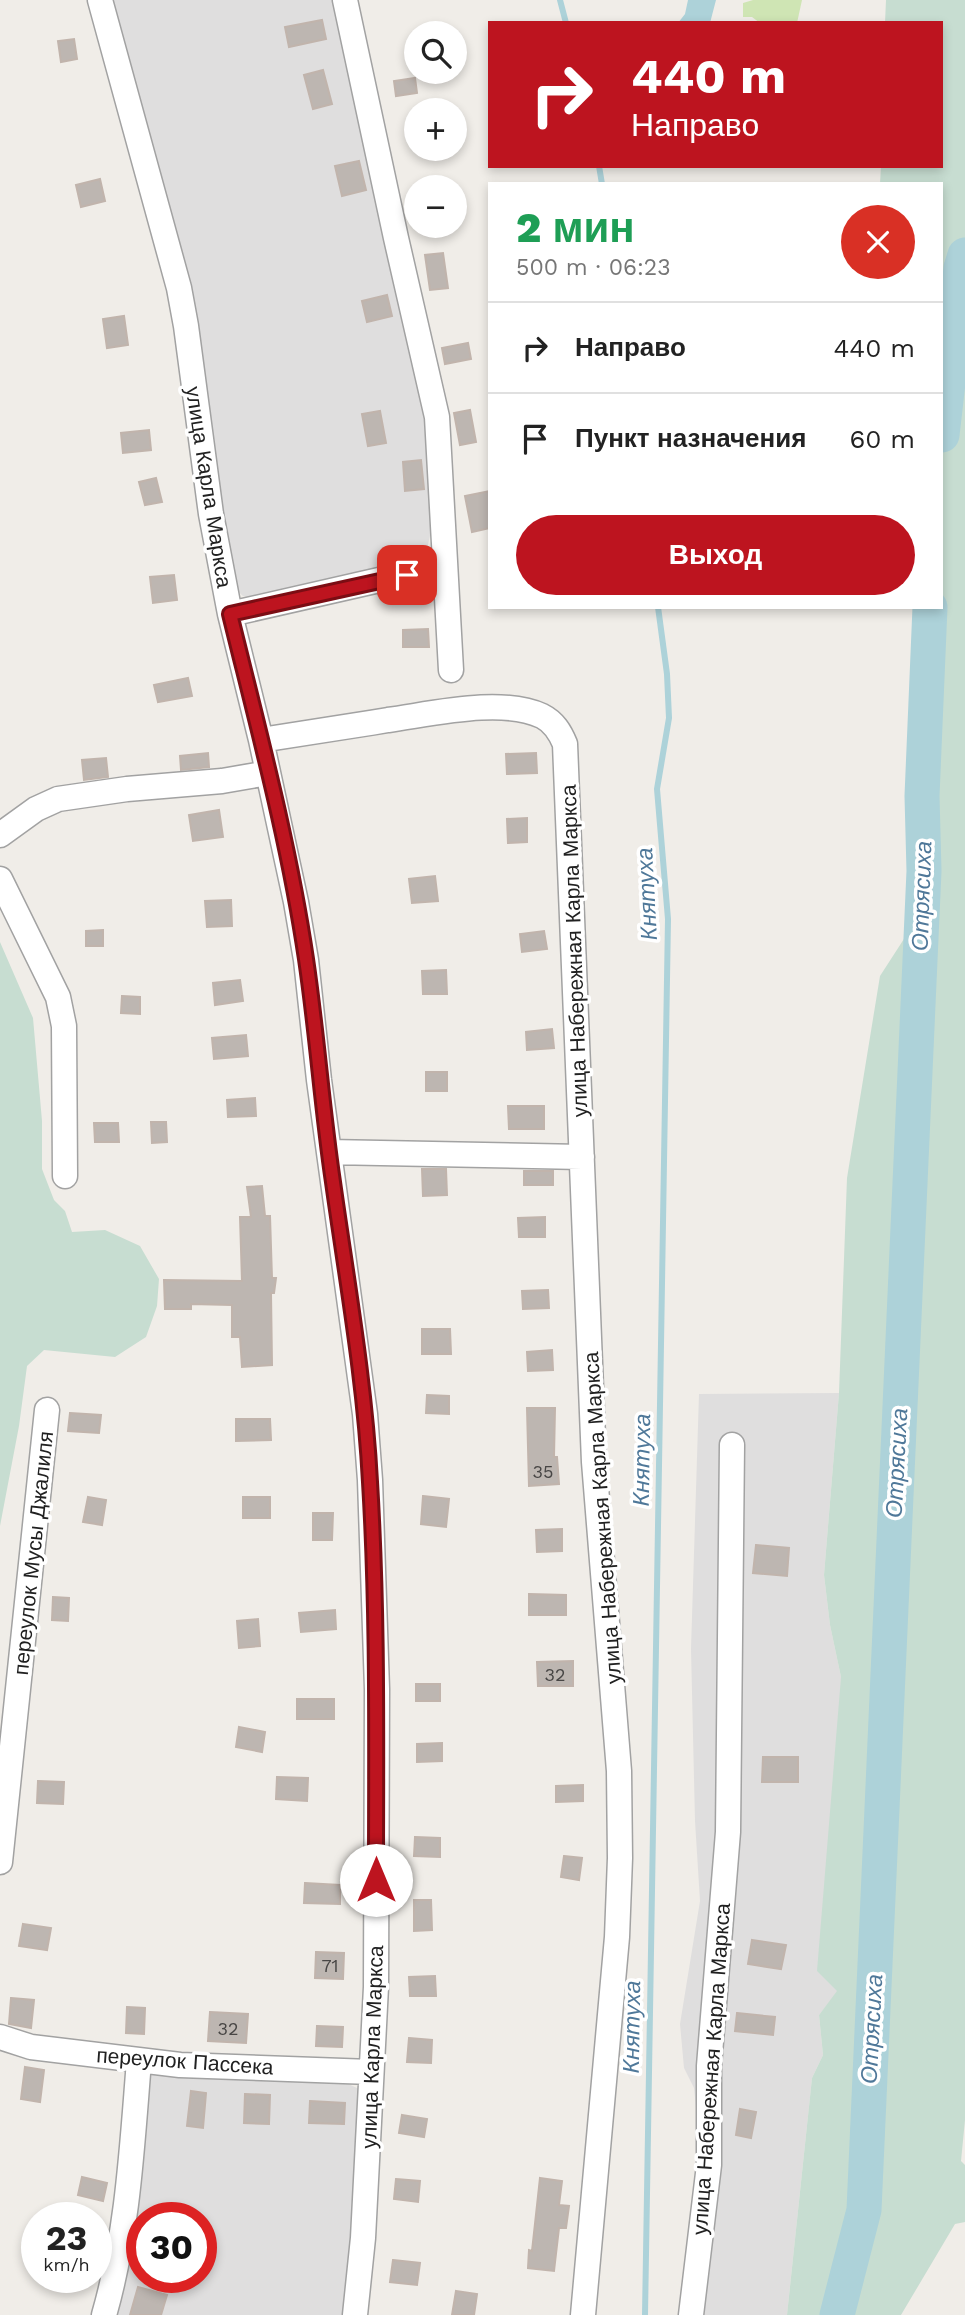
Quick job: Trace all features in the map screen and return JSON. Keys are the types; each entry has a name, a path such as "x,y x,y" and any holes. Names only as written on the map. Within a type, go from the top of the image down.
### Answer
{"street":[{"name":"улица Карла Маркса","path":"100,0 178,288 186,326 211,514 230,614 296,902 306,960 363,1400 370,1480 377,1689 376,1987 363,2238 355,2315"},
{"path":"345,0 437,417 452,670"},
{"path":"230,614 444,565"},
{"name":"улица Набережная Карла Маркса","path":"261,740 492,708 528,712 552,723 565,744 594,1462 619,1771 620,1858 617,1937 583,2315"},
{"path":"0,835 36,809 58,799 127,789 222,781 268,773"},
{"path":"0,879 58,997 64,1026 65,1175"},
{"path":"329,1152 582,1157"},
{"name":"переулок Мусы Джалиля","path":"0,1862 47,1410"},
{"name":"улица Набережная Карла Маркса","path":"691,2315 709,2165 709,2066 728,1832 732,1445"},
{"name":"переулок Пассека","path":"0,2037 31,2047 180,2065 371,2072"},
{"path":"104,2315 126,2213 139,2061"}],"shaded area":[{"path":"108,0 336,0 432,421 432,527 427,549 414,561 262,600 243,596 232,586"},
{"path":"839,1393 824,1575 830,1625 841,1677 838,1991 819,2015 823,2055 812,2078 787,2315 679,2315 700,2146 694,2088 684,2068 680,2024 700,1901 695,1821 691,1649 699,1394"},
{"path":"146,2067 342,2081 359,2089 363,2102 346,2315 110,2315 126,2205 126,2293 217,2293 217,2202 126,2202"}],"green space":[{"path":"753,0 802,0 797,21 757,21 752,17 743,17 743,3"},
{"path":"886,0 965,0 965,2120 961,2161 965,2165 965,2222 955,2224 901,2315 787,2315 812,2078 823,2055 819,2015 837,1991 817,1971 841,1677 830,1625 824,1575 839,1393 847,1178 880,976 922,911 941,710 916,609 943,609 943,182 880,182 881,168 943,168 943,21 885,21"},
{"path":"0,942 33,1018 42,1121 42,1169 54,1200 65,1211 72,1232 105,1230 140,1246 159,1279 157,1306 146,1337 115,1357 44,1350 27,1366 0,1526"}],"water":[{"path":"688,0 716,0 711,21 680,21 685,14"}],"building":[{"path":"322,20 326,39 289,47 285,27"},
{"path":"74,39 77,59 61,62 58,41"},
{"path":"323,70 332,104 313,109 304,75"},
{"path":"404,80 404,84 416,84 417,93 396,96 394,81"},
{"path":"359,161 366,190 342,196 335,166"},
{"path":"100,179 105,201 81,207 76,185"},
{"path":"443,253 448,288 430,290 425,255"},
{"path":"387,295 392,316 367,322 362,301"},
{"path":"124,316 128,345 107,348 103,319"},
{"path":"468,343 471,359 445,364 442,348"},
{"path":"470,410 476,442 460,445 454,413"},
{"path":"380,411 386,443 368,446 362,414"},
{"path":"149,430 151,450 123,453 121,433"},
{"path":"421,460 424,489 405,491 403,462"},
{"path":"156,478 162,502 145,505 139,482"},
{"path":"488,491 488,528 472,532 465,496"},
{"path":"174,575 177,600 153,603 150,577"},
{"path":"428,629 429,647 403,647 403,630"},
{"path":"188,678 192,696 158,702 154,685"},
{"path":"208,753 209,767 181,770 180,756"},
{"path":"536,753 537,773 507,774 506,754"},
{"path":"106,758 108,777 84,780 82,760"},
{"path":"219,810 223,837 193,841 189,815"},
{"path":"527,818 527,842 508,843 507,819"},
{"path":"435,876 438,901 412,903 409,879"},
{"path":"231,900 232,926 207,927 205,901"},
{"path":"103,930 103,946 86,946 86,931"},
{"path":"544,931 547,949 522,952 520,934"},
{"path":"446,970 447,994 423,994 422,971"},
{"path":"240,980 243,1001 215,1005 213,983"},
{"path":"122,996 140,997 140,1014 121,1013"},
{"path":"552,1029 554,1048 527,1050 526,1032"},
{"path":"246,1035 248,1056 214,1059 212,1038"},
{"path":"426,1072 447,1072 447,1091 426,1091"},
{"path":"255,1098 256,1116 228,1117 227,1100"},
{"path":"508,1106 544,1106 544,1129 509,1129"},
{"path":"151,1122 166,1122 167,1142 152,1143"},
{"path":"94,1123 118,1123 119,1142 95,1142"},
{"path":"422,1169 446,1169 447,1195 423,1196"},
{"path":"524,1171 553,1171 553,1185 524,1185"},
{"path":"262,1186 265,1216 270,1216 272,1278 276,1278 274,1293 271,1293 272,1365 242,1367 240,1337 232,1337 232,1305 191,1304 191,1309 165,1309 164,1280 242,1281 240,1217 251,1217 247,1187"},
{"path":"545,1217 545,1237 519,1237 518,1218"},
{"path":"548,1290 549,1308 523,1309 522,1291"},
{"path":"422,1329 450,1329 451,1354 422,1354"},
{"path":"552,1350 553,1370 528,1371 527,1352"},
{"path":"427,1395 449,1396 449,1414 426,1413"},
{"path":"527,1408 555,1408 554,1457 557,1457 559,1484 529,1486"},
{"path":"70,1413 101,1415 99,1433 68,1431"},
{"path":"236,1419 270,1419 271,1440 236,1441"},
{"path":"423,1496 449,1499 446,1527 421,1524"},
{"path":"88,1497 106,1500 102,1525 83,1522"},
{"path":"243,1497 270,1497 270,1518 243,1518"},
{"path":"313,1513 333,1513 332,1540 313,1540"},
{"path":"562,1529 562,1551 537,1552 536,1530"},
{"path":"756,1545 789,1548 787,1576 753,1573"},
{"path":"529,1594 566,1595 566,1615 529,1615"},
{"path":"53,1597 69,1598 68,1621 52,1620"},
{"path":"335,1610 336,1629 301,1632 299,1613"},
{"path":"258,1619 260,1646 239,1648 237,1621"},
{"path":"573,1661 573,1686 538,1686 537,1662"},
{"path":"416,1684 440,1684 440,1701 416,1701"},
{"path":"297,1699 334,1699 334,1719 297,1719"},
{"path":"239,1727 265,1732 262,1752 236,1747"},
{"path":"442,1743 442,1761 417,1762 417,1744"},
{"path":"763,1757 798,1757 798,1782 762,1782"},
{"path":"277,1777 308,1778 307,1801 276,1799"},
{"path":"38,1781 64,1782 63,1804 37,1803"},
{"path":"583,1785 583,1801 556,1802 556,1786"},
{"path":"415,1837 440,1838 440,1857 414,1856"},
{"path":"564,1856 582,1858 579,1880 561,1877"},
{"path":"305,1883 340,1885 340,1904 304,1903"},
{"path":"414,1900 431,1900 432,1930 414,1931"},
{"path":"23,1924 51,1928 47,1950 19,1946"},
{"path":"752,1940 786,1945 781,1969 748,1964"},
{"path":"316,1952 344,1953 343,1979 315,1978"},
{"path":"435,1976 436,1996 410,1996 409,1977"},
{"path":"11,1998 34,2000 31,2028 9,2024"},
{"path":"127,2007 145,2008 144,2034 126,2033"},
{"path":"210,2012 248,2014 246,2043 208,2041"},
{"path":"737,2013 775,2017 773,2035 735,2031"},
{"path":"317,2026 343,2027 342,2047 316,2046"},
{"path":"409,2038 432,2040 431,2063 407,2062"},
{"path":"25,2067 44,2070 40,2102 21,2099"},
{"path":"191,2091 206,2093 203,2128 187,2126"},
{"path":"245,2094 270,2095 269,2124 244,2123"},
{"path":"310,2101 345,2103 344,2124 309,2123"},
{"path":"740,2109 756,2112 751,2138 736,2135"},
{"path":"402,2115 427,2119 424,2137 399,2133"},
{"path":"82,2177 107,2183 103,2201 78,2195"},
{"path":"540,2178 562,2181 559,2205 569,2206 566,2228 559,2228 554,2271 528,2268"},
{"path":"396,2179 420,2181 418,2202 394,2199"},
{"path":"393,2260 420,2263 417,2285 390,2282"},
{"path":"456,2291 477,2294 474,2315 452,2315"},
{"path":"136,2293 167,2295 161,2315 130,2315"}],"waterway":[{"name":"Княтуха","path":"560,0 565,21"},
{"name":"Княтуха","path":"599,168 602,182"},
{"name":"Отрясиха","path":"943,426 961,268 965,255"},
{"name":"Княтуха","path":"645,2315 668,919 657,789 669,718 667,674 658,609"},
{"name":"Отрясиха","path":"837,2315 864,2210 924,871 922,796 930,609"}],"route":[{"path":"376,1880 377,1689 370,1480 365,1414 319,1080 306,960 261,740 230,614 407,575"}]}
